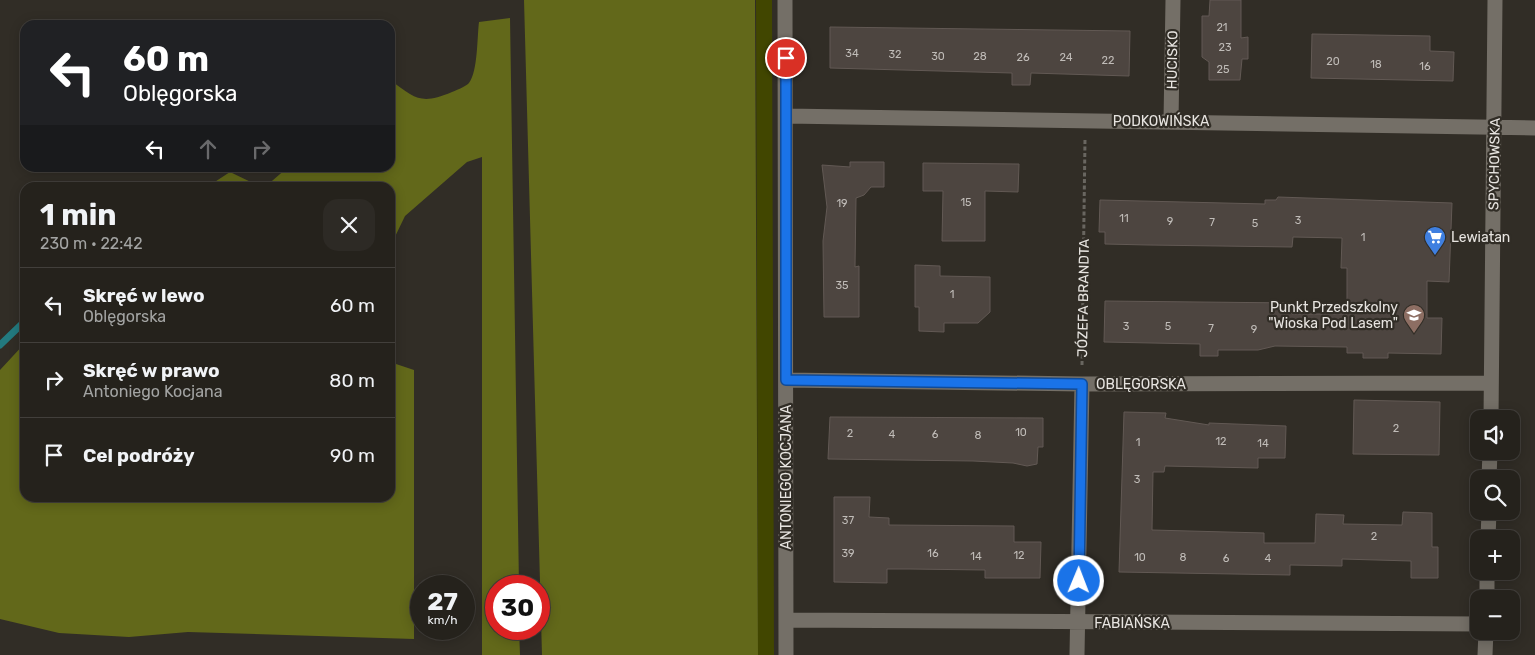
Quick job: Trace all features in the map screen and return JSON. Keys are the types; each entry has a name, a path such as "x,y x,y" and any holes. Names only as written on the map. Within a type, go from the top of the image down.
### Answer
{"street":[{"name":"ANTONIEGO KOCJANA","path":"785,0 787,116 786,655"},
{"name":"HUCISKO","path":"1171,121 1173,0"},
{"name":"SPYCHOWSKA","path":"1491,410 1495,0"},
{"name":"PODKOWIŃSKA","path":"787,116 1535,128"},
{"name":"OBLĘGORSKA","path":"786,380 1082,384 1491,383"},
{"path":"1077,655 1082,384"},
{"name":"FABIAŃSKA","path":"786,620 1470,624"},
{"path":"1485,655 1486,640"}],"path":[{"name":"JÓZEFA BRANDTA","path":"1082,384 1086,121"}],"shaded area":[{"path":"756,0 772,0 774,655 758,655"}],"green space":[{"path":"524,0 755,0 758,655 542,655 542,640 550,640 550,575 540,575"},
{"path":"510,18 519,575 485,575 485,640 519,640 520,655 482,655 482,157 467,162 405,216 395,237 395,182 271,182 282,172 395,172 395,84 419,98 426,99 442,96 469,83 474,71 479,22"},
{"path":"230,172 251,182 215,182"},
{"path":"20,348 20,502 395,502 395,364 414,370 414,575 410,575 410,639 188,632 129,637 59,633 0,619 0,370"}],"building":[{"path":"1210,0 1241,0 1241,38 1248,37 1248,59 1242,59 1240,80 1209,80 1209,62 1202,57 1202,16 1209,16"},
{"path":"830,27 1130,31 1129,76 1031,73 1030,85 1012,85 1012,73 830,68"},
{"path":"1312,34 1430,36 1430,51 1454,52 1453,81 1311,78"},
{"path":"850,162 884,162 884,187 871,187 864,195 856,198 855,267 859,266 859,317 824,317 823,241 827,207 822,165 850,167"},
{"path":"923,163 1019,164 1018,192 985,191 985,241 942,241 943,191 923,191"},
{"path":"1278,197 1452,203 1449,282 1427,281 1427,318 1442,318 1441,354 1388,353 1388,358 1363,358 1363,353 1347,353 1347,347 1275,346 1258,350 1218,350 1218,356 1200,356 1200,344 1104,342 1105,301 1292,303 1292,314 1347,314 1347,268 1341,268 1342,238 1293,237 1292,247 1105,244 1105,232 1099,232 1100,200 1265,204 1265,200 1276,200"},
{"path":"915,265 940,266 940,276 990,277 990,312 978,323 944,323 944,332 919,331 919,307 915,307"},
{"path":"1354,400 1440,402 1439,455 1353,454"},
{"path":"1124,412 1166,413 1165,418 1209,425 1209,423 1286,426 1285,458 1258,458 1258,468 1165,466 1164,472 1153,472 1152,530 1264,533 1264,543 1315,543 1316,514 1344,515 1343,524 1402,525 1403,512 1432,513 1432,547 1438,547 1438,578 1411,578 1411,561 1342,559 1342,566 1290,565 1290,575 1119,572"},
{"path":"830,417 1043,418 1043,447 1038,447 1037,464 1027,466 1013,463 973,461 828,459"},
{"path":"834,497 870,497 869,517 889,518 889,525 1014,526 1014,542 1041,542 1040,578 985,578 985,570 887,569 887,583 834,582"}],"waterway":[{"path":"0,345 20,326"}],"place":[{"name":"Lewiatan","path":"1435,256"},
{"name":"Punkt Przedszkolny \"Wioska Pod Lasem\"","path":"1414,334"}],"route":[{"path":"786,58 786,380 1082,384 1079,581"}]}
